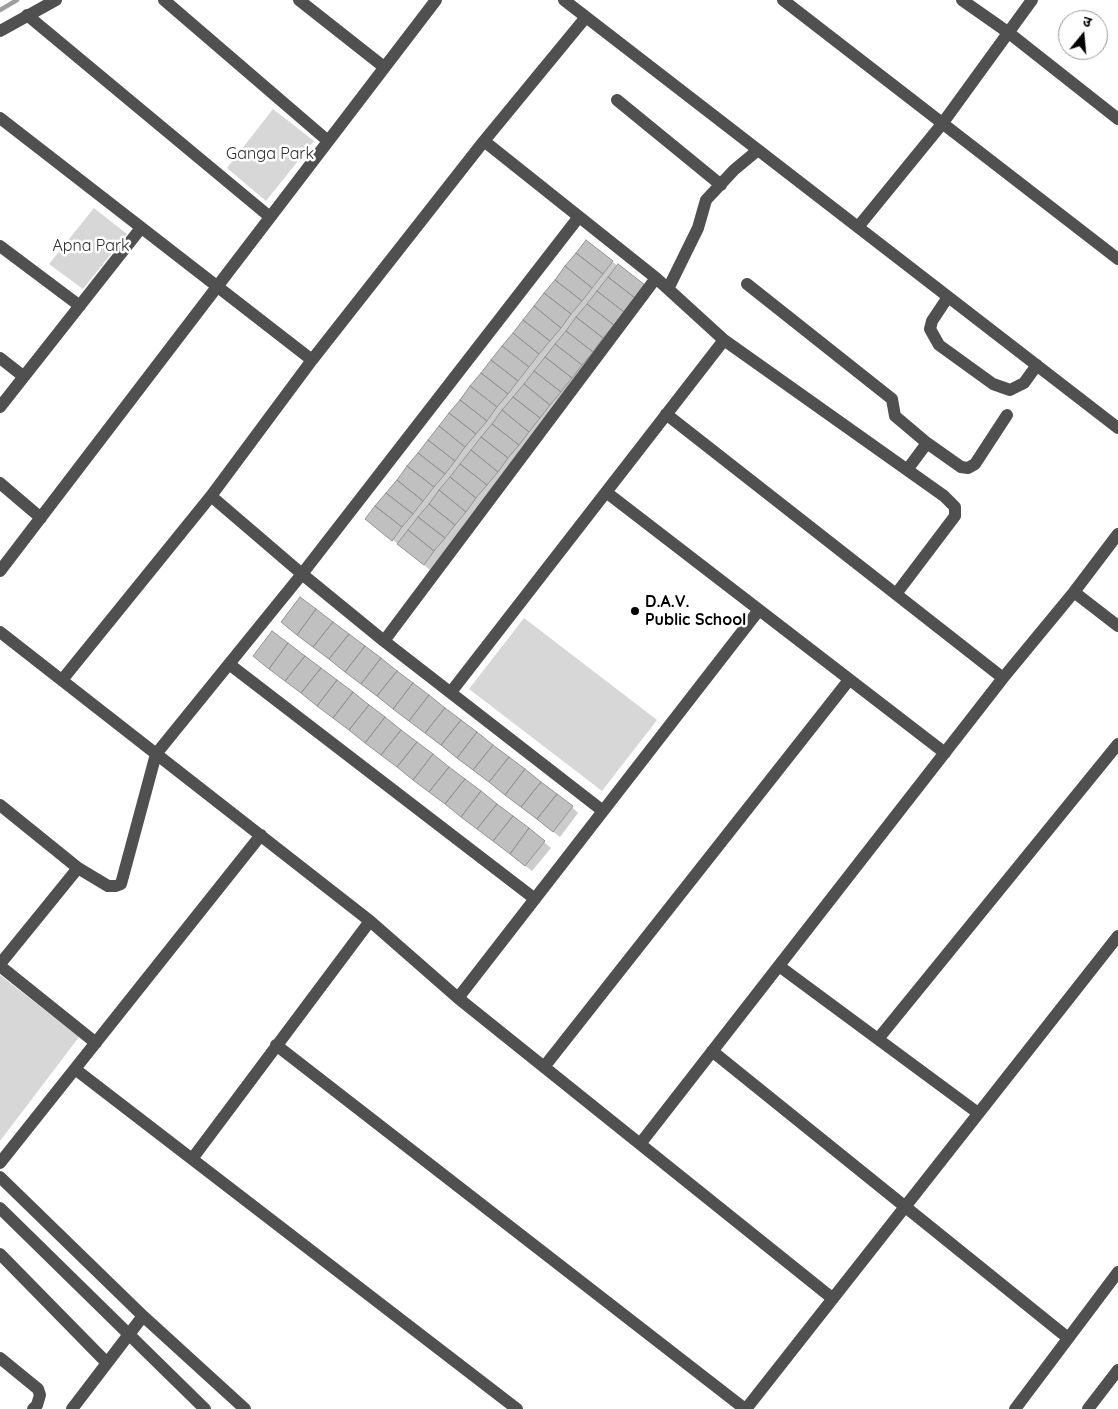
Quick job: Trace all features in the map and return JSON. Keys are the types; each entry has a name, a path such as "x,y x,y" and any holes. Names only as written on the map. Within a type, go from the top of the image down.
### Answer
{"street":[{"path":"0,31 56,0"},
{"path":"164,0 328,141"},
{"path":"299,0 384,67"},
{"path":"564,0 1118,428"},
{"path":"783,0 1118,259"},
{"path":"962,0 1009,33 1118,120"},
{"path":"858,227 942,124 1032,0"},
{"path":"0,571 219,286 384,67 430,2"},
{"path":"27,15 270,217"},
{"path":"62,680 212,496 312,360 484,141 586,17"},
{"path":"617,100 721,185"},
{"path":"0,118 312,360"},
{"path":"484,141 578,218 656,278 724,340 944,496 954,507 956,513 896,594"},
{"path":"668,289 698,228 706,200 734,170 758,150"},
{"path":"0,805 78,868 108,886 121,884 156,754 302,574 578,218"},
{"path":"0,407 141,228"},
{"path":"0,246 80,306"},
{"path":"384,641 656,278"},
{"path":"747,284 892,399 895,416 927,443 961,467 968,468 975,464 1008,416"},
{"path":"948,297 932,321 930,328 939,345 993,384 1010,390 1024,383 1037,365"},
{"path":"451,692 724,340"},
{"path":"0,358 23,376"},
{"path":"666,414 1003,678"},
{"path":"907,470 927,443"},
{"path":"0,483 41,518"},
{"path":"606,492 944,753"},
{"path":"212,496 302,574 384,641 603,811"},
{"path":"640,1144 944,753 1074,592 1118,534"},
{"path":"1074,592 1118,626"},
{"path":"458,998 759,610"},
{"path":"0,632 370,921 458,998 832,1298"},
{"path":"229,664 535,899"},
{"path":"544,1067 849,680"},
{"path":"878,1039 1118,744"},
{"path":"0,1163 261,834"},
{"path":"78,868 0,965 96,1042"},
{"path":"192,1158 370,921"},
{"path":"276,1045 746,1409 1118,936"},
{"path":"779,966 978,1113"},
{"path":"712,1051 1068,1338"},
{"path":"75,1069 517,1409"},
{"path":"0,1177 143,1316 245,1409"},
{"path":"0,1208 205,1409"},
{"path":"0,1254 107,1363"},
{"path":"1015,1409 1118,1272"},
{"path":"72,1409 143,1316"},
{"path":"0,1358 38,1389 40,1396 33,1409"},
{"path":"1088,1409 1118,1370"}],"green space":[{"name":"Ganga Park","path":"273,109 314,141 266,201 227,168"},
{"name":"Apna Park","path":"94,208 127,234 83,289 49,264"},
{"path":"524,618 657,720 602,791 469,689"},
{"path":"0,975 79,1037 0,1141"}],"building":[{"path":"586,240 613,261 603,274 576,253"},
{"path":"576,253 603,274 592,288 565,266"},
{"path":"618,264 645,285 635,298 608,277"},
{"path":"565,266 592,288 582,301 555,280"},
{"path":"608,277 635,298 624,312 597,291"},
{"path":"555,280 582,301 571,314 544,293"},
{"path":"597,291 624,312 614,325 587,304"},
{"path":"544,293 571,314 561,328 534,306"},
{"path":"587,304 614,325 603,338 576,317"},
{"path":"534,306 561,328 550,341 523,320"},
{"path":"576,317 603,338 593,352 566,331"},
{"path":"523,320 550,341 539,354 513,333"},
{"path":"566,331 593,352 582,365 555,344"},
{"path":"513,333 539,354 529,367 502,346"},
{"path":"555,344 582,365 572,378 545,357"},
{"path":"502,346 529,367 518,381 491,360"},
{"path":"545,357 572,378 561,392 534,371"},
{"path":"491,360 518,381 508,394 481,373"},
{"path":"534,371 561,392 550,405 524,384"},
{"path":"481,373 508,394 497,407 470,386"},
{"path":"524,384 550,405 540,418 513,397"},
{"path":"470,386 497,407 487,421 460,400"},
{"path":"513,397 540,418 529,432 502,410"},
{"path":"460,400 487,421 476,434 449,413"},
{"path":"502,410 529,432 519,445 492,424"},
{"path":"449,413 476,434 465,447 439,426"},
{"path":"492,424 519,445 508,458 481,437"},
{"path":"439,426 465,447 455,461 428,440"},
{"path":"481,437 508,458 498,472 471,450"},
{"path":"428,440 455,461 445,474 418,453"},
{"path":"471,450 498,472 487,485 460,464"},
{"path":"418,453 445,474 434,487 407,466"},
{"path":"460,464 487,485 476,498 450,477"},
{"path":"407,466 434,487 423,501 397,480"},
{"path":"450,477 476,498 466,512 439,490"},
{"path":"397,480 423,501 413,514 386,493"},
{"path":"439,490 466,512 455,525 429,504"},
{"path":"386,493 413,514 402,527 375,506"},
{"path":"429,504 455,525 445,538 418,517"},
{"path":"375,506 402,527 392,541 365,519"},
{"path":"418,517 445,538 434,551 408,530"},
{"path":"408,530 434,551 424,565 397,544"},
{"path":"300,597 316,609 297,635 281,622"},
{"path":"316,609 333,622 313,647 297,635"},
{"path":"333,622 349,634 329,659 313,647"},
{"path":"272,631 288,643 269,669 253,656"},
{"path":"349,634 365,646 345,672 329,659"},
{"path":"288,643 305,656 285,681 269,669"},
{"path":"365,646 381,658 361,684 345,672"},
{"path":"305,656 321,668 301,693 285,681"},
{"path":"381,658 397,671 377,696 361,684"},
{"path":"321,668 337,680 317,706 301,693"},
{"path":"397,671 413,683 393,709 377,696"},
{"path":"337,680 353,692 333,718 317,706"},
{"path":"413,683 429,695 409,721 393,709"},
{"path":"353,692 369,705 349,730 333,718"},
{"path":"429,695 445,708 425,733 409,721"},
{"path":"369,705 385,717 365,743 349,730"},
{"path":"445,708 461,720 441,745 425,733"},
{"path":"385,717 401,730 381,755 365,743"},
{"path":"461,720 477,732 457,758 441,745"},
{"path":"401,730 417,742 397,767 381,755"},
{"path":"477,732 493,745 473,770 457,758"},
{"path":"417,742 433,754 413,780 397,767"},
{"path":"493,745 509,757 489,782 473,770"},
{"path":"433,754 449,767 429,792 413,780"},
{"path":"509,757 525,769 505,795 489,782"},
{"path":"449,767 465,779 445,804 429,792"},
{"path":"525,769 541,782 521,807 505,795"},
{"path":"465,779 481,791 461,817 445,804"},
{"path":"541,782 557,794 537,819 521,807"},
{"path":"481,791 497,804 477,829 461,817"},
{"path":"557,794 573,806 553,832 537,819"},
{"path":"497,804 513,816 493,841 477,829"},
{"path":"513,816 529,828 510,854 493,841"},
{"path":"529,828 545,841 525,866 510,854"}],"waterway":[{"path":"0,10 17,0"}],"place":[{"name":"D.A.V. Public School","path":"635,611"}]}
